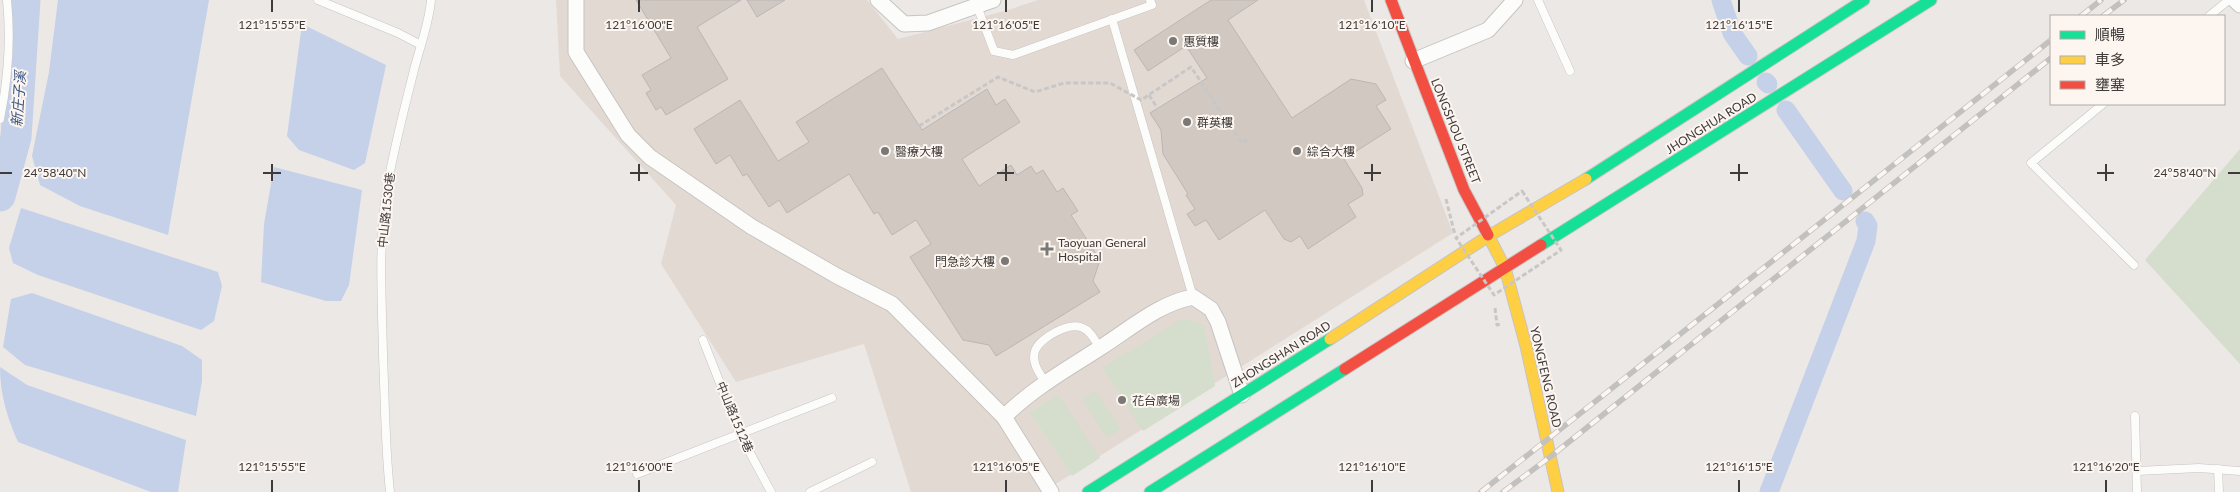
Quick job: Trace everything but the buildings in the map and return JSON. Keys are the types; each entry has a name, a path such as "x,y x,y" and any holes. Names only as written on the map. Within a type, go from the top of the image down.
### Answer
{"main road":[{"name":"LONGSHOU STREET","path":"1391,0 1464,190 1487,237 1505,268"},
{"name":"ZHONGSHAN ROAD","path":"1088,492 1487,237 1618,160 1864,0"},
{"name":"JHONGHUA ROAD","path":"1505,268 1931,0"},
{"name":"YONGFENG ROAD","path":"1505,268 1526,346 1558,492"},
{"path":"1150,492 1505,268"}],"street":[{"path":"576,0 576,52 628,135 650,157 752,227 837,276 892,304 1004,417 1051,492"},
{"path":"878,0 904,24 928,23 993,0"},
{"path":"1413,61 1488,30 1515,0"},
{"path":"2235,0 2240,5"},
{"path":"1004,417 1023,398 1100,348 1178,299 1193,297 1211,309 1218,322 1242,395"}],"lane":[{"path":"0,119 6,90 9,51 7,0"},
{"path":"318,0 421,44"},
{"name":"中山路1530巷","path":"390,492 386,451 381,286 382,227 387,189 401,120 429,20 431,0"},
{"path":"977,6 994,51 1013,55 1152,4 1150,0"},
{"path":"1538,0 1570,72"},
{"path":"2210,15 2229,0"},
{"path":"1112,19 1193,297"},
{"path":"2101,105 2031,163 2134,265"},
{"path":"1046,383 1035,367 1034,351 1038,344 1065,326 1082,327 1089,332 1100,348"},
{"name":"中山路1512巷","path":"703,340 740,434 771,492"},
{"path":"637,474 832,398"},
{"path":"2135,416 2137,492"},
{"path":"810,492 872,462"},
{"path":"2136,472 2198,468 2240,471"},
{"path":"2218,470 2219,492"}],"path":[{"path":"919,126 998,77 1035,92 1064,83 1110,83 1141,100 1191,67 1242,143 1247,139"},
{"path":"1148,95 1158,108"},
{"path":"1446,199 1456,238 1494,295 1561,250 1522,191 1456,238"}],"shaded area":[{"name":"Taoyuan General Hospital","path":"556,0 867,0 898,39 1008,10 1038,0 1364,0 1453,233 1043,492 911,492 864,344 736,382 661,264 676,205 560,76"}],"green space":[{"path":"2240,149 2240,364 2145,260"},
{"path":"1183,318 1204,325 1215,386 1143,431 1102,368"},
{"path":"1095,390 1121,429 1107,438 1082,399"},
{"path":"1058,394 1100,458 1072,476 1030,413"}],"water":[{"path":"58,0 209,0 168,235 80,206 40,185 32,156 49,72"},
{"path":"302,24 386,65 365,163 354,170 299,150 287,136"},
{"path":"274,167 362,190 349,285 341,301 326,301 261,282 264,224"},
{"path":"21,208 218,272 222,286 214,321 201,330 38,275 13,263 9,248"},
{"path":"32,293 182,346 202,360 202,381 196,416 25,365 3,347 11,299"},
{"path":"0,367 27,385 186,440 178,492 151,492 18,442 5,405 1,387"}],"waterway":[{"name":"新庄子溪","path":"0,196 16,137 25,0"},
{"path":"1721,0 1732,33 1748,56"},
{"path":"1786,110 1843,191"},
{"path":"1769,492 1866,241 1868,226 1865,221"}],"railway":[{"path":"2082,15 2101,0"},
{"path":"2104,15 2124,0"},
{"path":"1481,492 2050,41"},
{"path":"1503,492 1550,457 2050,59"}],"traffic: fast":[{"path":"1586,179 1864,0"},
{"path":"1541,245 1931,0"},
{"path":"1088,492 1330,339"},
{"path":"1150,492 1345,369"}],"traffic: slow":[{"path":"1330,339 1487,237 1586,179"},
{"path":"1488,235 1505,268 1526,346 1558,492"}],"traffic: jam":[{"path":"1391,0 1464,190 1488,235"},
{"path":"1345,369 1541,245"}],"place":[{"name":"惠質樓","path":"1173,41"},
{"name":"群英樓","path":"1187,122"},
{"name":"醫療大樓","path":"885,151"},
{"name":"綜合大樓","path":"1297,151"},
{"name":"Taoyuan General Hospital","path":"1047,249"},
{"name":"門急診大樓","path":"1005,261"},
{"name":"花台廣場","path":"1122,400"}]}
